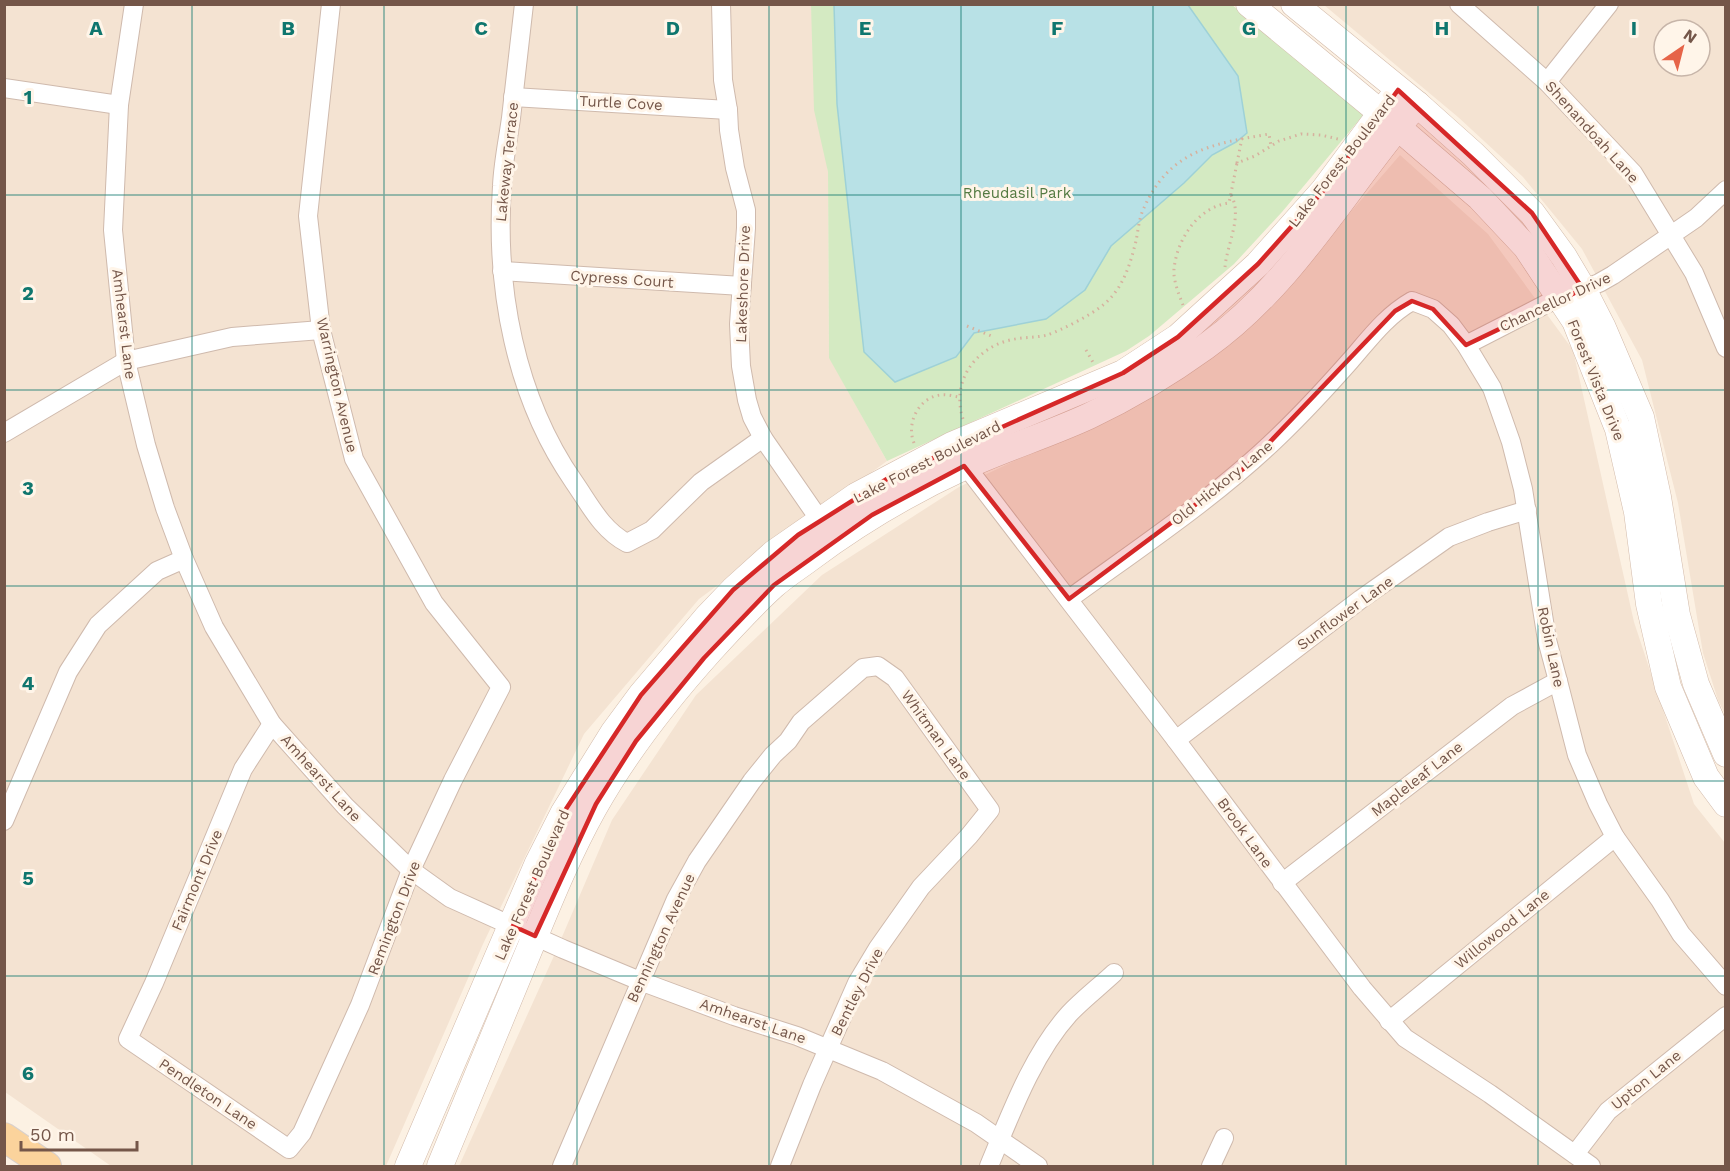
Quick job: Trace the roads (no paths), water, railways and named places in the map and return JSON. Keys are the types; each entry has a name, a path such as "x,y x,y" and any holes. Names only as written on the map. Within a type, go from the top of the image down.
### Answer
{"main road":[{"name":"Forest Vista Drive","path":"1249,4 1480,198 1526,247 1575,321 1618,429 1637,512 1649,604 1668,687 1706,777 1725,804"},
{"name":"Forest Vista Drive","path":"1294,4 1408,97 1473,154 1532,213 1564,257 1583,289 1603,328 1641,417 1658,497 1677,615 1696,684 1725,754"},
{"name":"Lake Forest Boulevard","path":"440,1167 524,931 537,865 564,812 613,733 640,695 680,648 733,591 774,553 827,531 856,496 958,456 1123,373 1178,337 1258,264 1408,97"},
{"name":"Lake Forest Boulevard","path":"408,1167 524,931"},
{"path":"4,1137 47,1167"}],"street":[{"name":"Amhearst Lane","path":"134,4 119,105 114,230 126,362 146,445 165,508 184,559 214,627 272,724 345,806 411,870 450,898 640,981 734,1016 797,1035 882,1071 1001,1139 1038,1167"},
{"name":"Warrington Avenue","path":"331,4 308,216 321,330 354,459 434,603 501,687"},
{"name":"Lakeway Terrace","path":"524,4 502,184 500,230 502,271 516,355 541,424 561,465 605,527 617,538 627,543 652,530 701,482 763,438"},
{"name":"Lakeshore Drive","path":"721,4 723,80 729,130 735,168 746,210 739,324 741,366 752,417 763,438 827,531"},
{"name":"Shenandoah Lane","path":"1460,4 1547,82 1633,173 1694,273 1725,348"},
{"path":"1547,82 1609,4"},
{"path":"4,88 119,105"},
{"name":"Turtle Cove","path":"513,97 728,110"},
{"name":"Chancellor Drive","path":"1466,345 1613,275 1696,218 1725,190"},
{"name":"Cypress Court","path":"502,271 742,286"},
{"name":"Robin Lane","path":"1412,301 1433,309 1451,325 1492,388 1511,442 1527,510 1547,640 1578,755 1615,837 1682,934 1725,986"},
{"name":"Old Hickory Lane","path":"1069,599 1246,467 1329,384 1380,326 1395,311 1412,301"},
{"path":"5,433 126,362 232,337 321,330"},
{"name":"Brook Lane","path":"958,456 1389,1021 1405,1038 1591,1167"},
{"name":"Sunflower Lane","path":"1176,740 1361,599 1449,537 1472,527 1527,510"},
{"path":"4,820 68,672 98,625 157,571 184,559"},
{"name":"Whitman Lane","path":"878,666 895,678 990,810"},
{"name":"Bennington Avenue","path":"562,1167 676,899 697,861 752,781 788,741 801,722 863,668 878,666"},
{"name":"Mapleleaf Lane","path":"1282,883 1512,706 1558,681"},
{"name":"Remington Drive","path":"289,1149 302,1133 360,1005 411,870 453,780 501,687"},
{"name":"Fairmont Drive","path":"128,1039 154,983 243,769 272,724"},
{"name":"Bentley Drive","path":"780,1167 857,983 878,948 921,887 990,810"},
{"name":"Willowood Lane","path":"1389,1021 1615,837"},
{"path":"989,1167 1025,1081 1057,1030 1069,1014 1114,973"},
{"name":"Upton Lane","path":"1575,1154 1608,1111 1725,1016"},
{"name":"Pendleton Lane","path":"128,1039 289,1149"},
{"path":"1212,1167 1224,1138"}],"water":[{"name":"Rheudasil Park","path":"834,5 1188,5 1238,76 1247,133 1212,155 1184,183 1111,246 1085,290 1046,319 974,333 956,357 895,382 864,352 837,104"}]}
